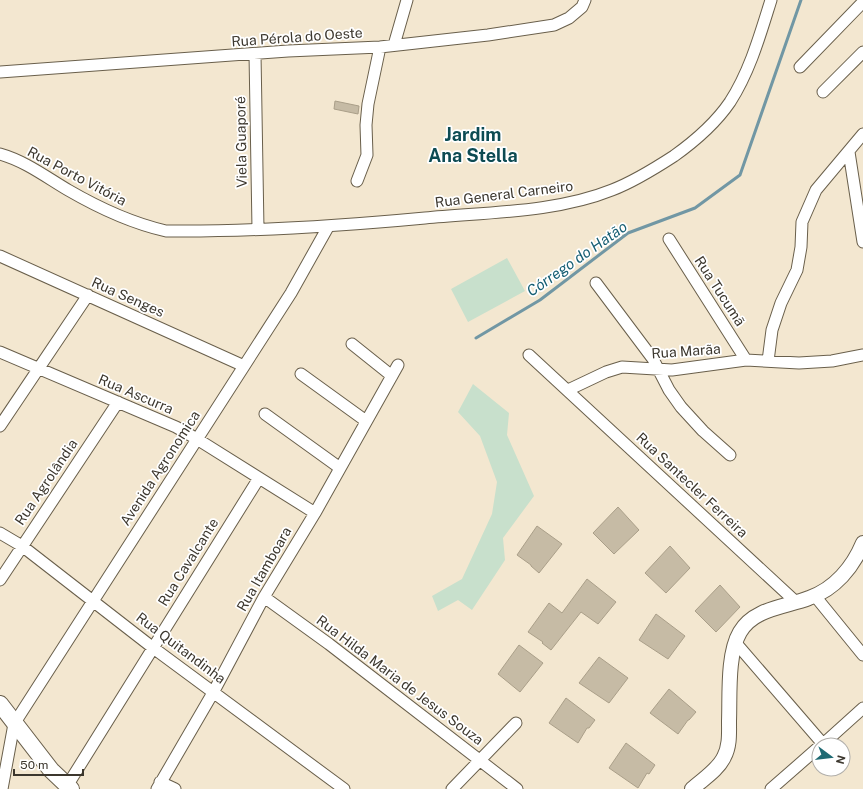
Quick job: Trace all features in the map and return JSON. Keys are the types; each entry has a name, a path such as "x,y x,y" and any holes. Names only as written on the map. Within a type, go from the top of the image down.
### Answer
{"main road":[{"path":"0,704 51,770 69,787"}],"street":[{"path":"394,45 407,0"},
{"name":"Rua Pérola do Oeste","path":"0,72 255,54 380,47 488,35 554,25 569,18 582,7 585,0"},
{"name":"Rua General Carneiro","path":"258,229 328,227 563,204 623,186 652,170 693,142 721,114 741,82 750,62 771,0"},
{"path":"800,67 863,2"},
{"path":"357,181 367,155 368,135 366,125 368,104 380,47"},
{"path":"823,92 863,52"},
{"name":"Viela Guaporé","path":"255,54 258,229"},
{"path":"768,361 772,330 781,303 797,270 801,246 802,222 816,190 863,134"},
{"path":"849,152 863,242"},
{"name":"Rua Porto Vitória","path":"0,154 26,165 76,195 118,217 146,227 166,232 258,229"},
{"name":"Avenida Agronomica","path":"14,724 291,293 328,227"},
{"name":"Rua Tucumã","path":"669,239 746,360"},
{"name":"Rua Senges","path":"0,256 244,366"},
{"path":"596,283 649,352 669,390 681,406 704,431 730,455"},
{"path":"0,426 88,295"},
{"path":"352,344 392,376"},
{"name":"Rua Ascurra","path":"0,352 118,402 197,438 315,513"},
{"path":"529,354 568,390"},
{"name":"Rua Marãa","path":"568,390 614,369 632,367 658,370 746,360 814,362 863,355"},
{"name":"Rua Itamboara","path":"158,785 214,691 264,597 315,513 398,365"},
{"path":"301,374 366,421"},
{"name":"Rua Santecler Ferreira","path":"568,390 796,602"},
{"name":"Rua Agrolândia","path":"0,580 118,402"},
{"path":"265,414 340,468"},
{"name":"Rua Cavalcante","path":"69,787 152,647 259,478"},
{"name":"Rua Quitandinha","path":"0,533 22,546 93,599 152,647 214,691 344,789"},
{"path":"692,789 718,766 725,756 729,736 732,660 735,642 740,632 752,619 765,612 815,596 838,581 854,561 863,544"},
{"path":"815,596 863,655"},
{"name":"Rua Hilda Maria de Jesus Souza","path":"264,597 329,644 517,789"},
{"path":"735,642 814,737"},
{"path":"831,737 863,708"},
{"path":"452,789 516,722"},
{"path":"2,789 14,724"},
{"path":"771,789 811,755"},
{"path":"158,785 175,789"}],"green space":[{"path":"507,258 525,291 468,322 451,289"},
{"path":"473,384 509,413 507,435 534,496 503,538 505,560 472,610 458,600 438,611 432,596 462,579 492,514 497,482 480,436 458,412"}],"building":[{"path":"335,101 359,106 358,114 334,109"},
{"path":"618,507 639,530 614,554 593,533"},
{"path":"537,526 562,544 539,573 517,555"},
{"path":"670,546 690,568 666,593 645,573"},
{"path":"587,579 616,602 598,624 581,612 551,650 542,643 543,642 528,632 549,603 562,613"},
{"path":"720,585 740,607 716,632 695,611"},
{"path":"656,614 685,636 668,659 639,640"},
{"path":"519,645 543,663 520,692 498,674"},
{"path":"599,657 628,678 609,703 579,683"},
{"path":"669,689 696,712 678,734 650,713"},
{"path":"566,698 595,720 589,728 587,728 578,743 549,723"},
{"path":"626,743 655,765 649,774 647,773 638,788 609,768"}],"waterway":[{"name":"Córrego do Hatão","path":"476,338 540,300 628,233 695,208 740,175 801,0"}],"district":[{"name":"Jardim Ana Stella","path":"473,145"}]}
